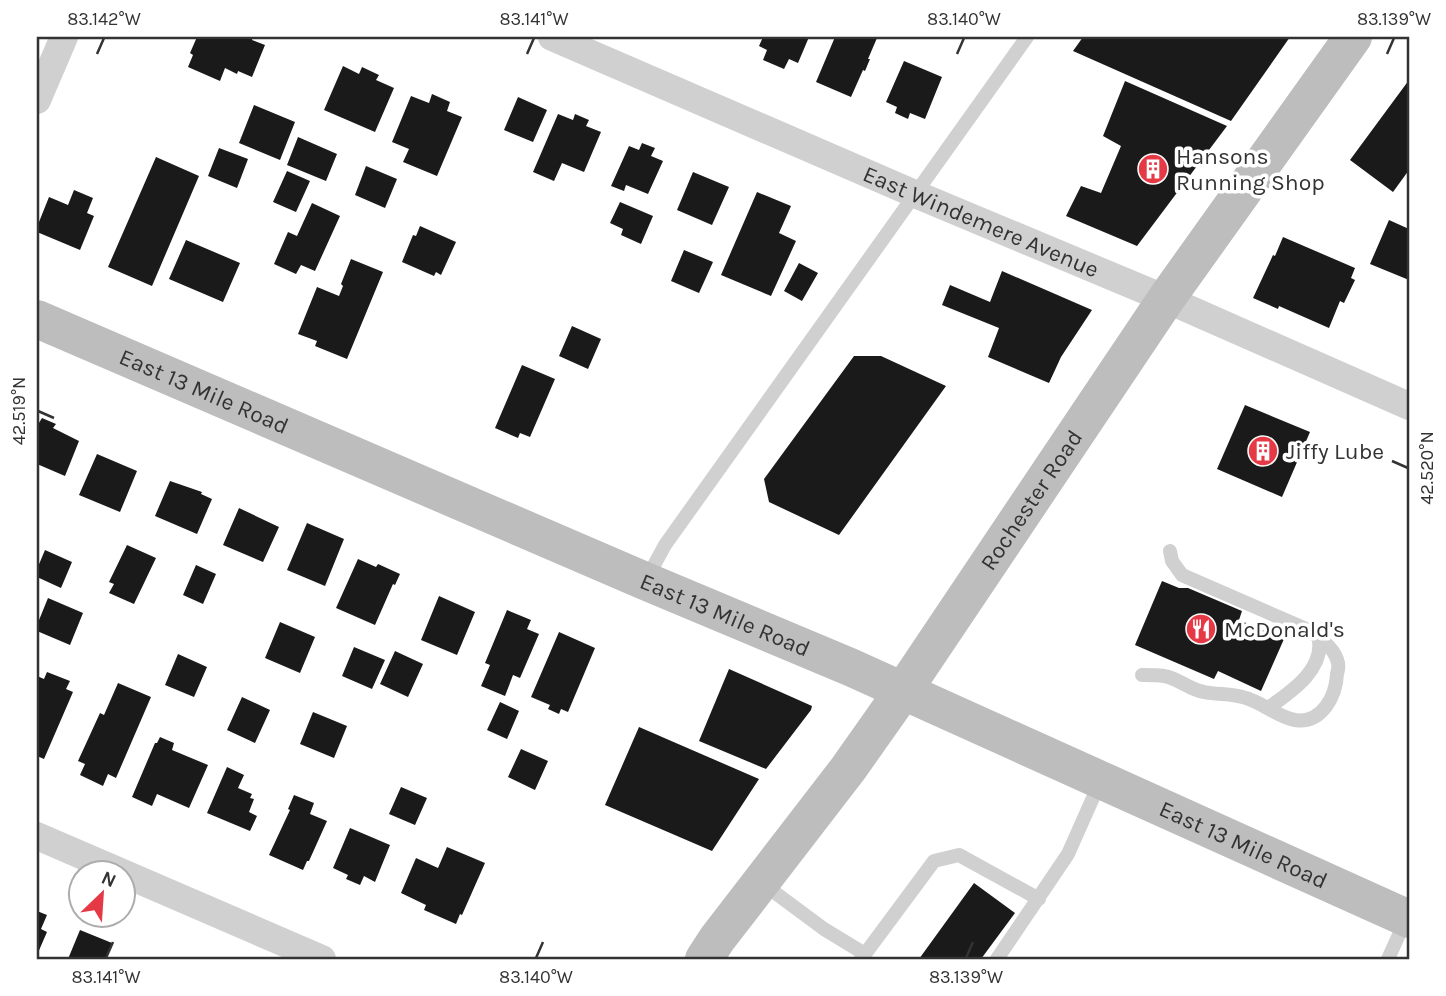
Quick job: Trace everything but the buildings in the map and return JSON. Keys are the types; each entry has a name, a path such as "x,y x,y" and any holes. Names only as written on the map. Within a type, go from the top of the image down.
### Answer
{"main road":[{"name":"Rochester Road","path":"704,959 848,769 903,691 1166,299 1353,37"},
{"name":"East 13 Mile Road","path":"37,319 903,691 1408,918"}],"street":[{"path":"37,100 64,37"},
{"name":"East Windemere Avenue","path":"552,37 1409,405"},
{"path":"37,836 322,959"}],"lane":[{"path":"645,581 665,545 1027,37"},
{"path":"1142,675 1165,676 1202,692 1248,698 1298,721 1310,719 1323,711 1337,681 1338,663 1332,650 1318,636 1182,575 1172,561 1170,551"},
{"path":"1268,708 1308,674 1317,662 1320,644 1318,636"},
{"path":"997,959 1068,854 1101,780"},
{"path":"760,883 863,957 934,861 959,855 1039,899"},
{"path":"1388,959 1408,918"}],"place":[{"name":"Hansons Running Shop","path":"1153,169"},
{"name":"Jiffy Lube","path":"1263,451"},
{"name":"McDonald's","path":"1201,629"}]}
